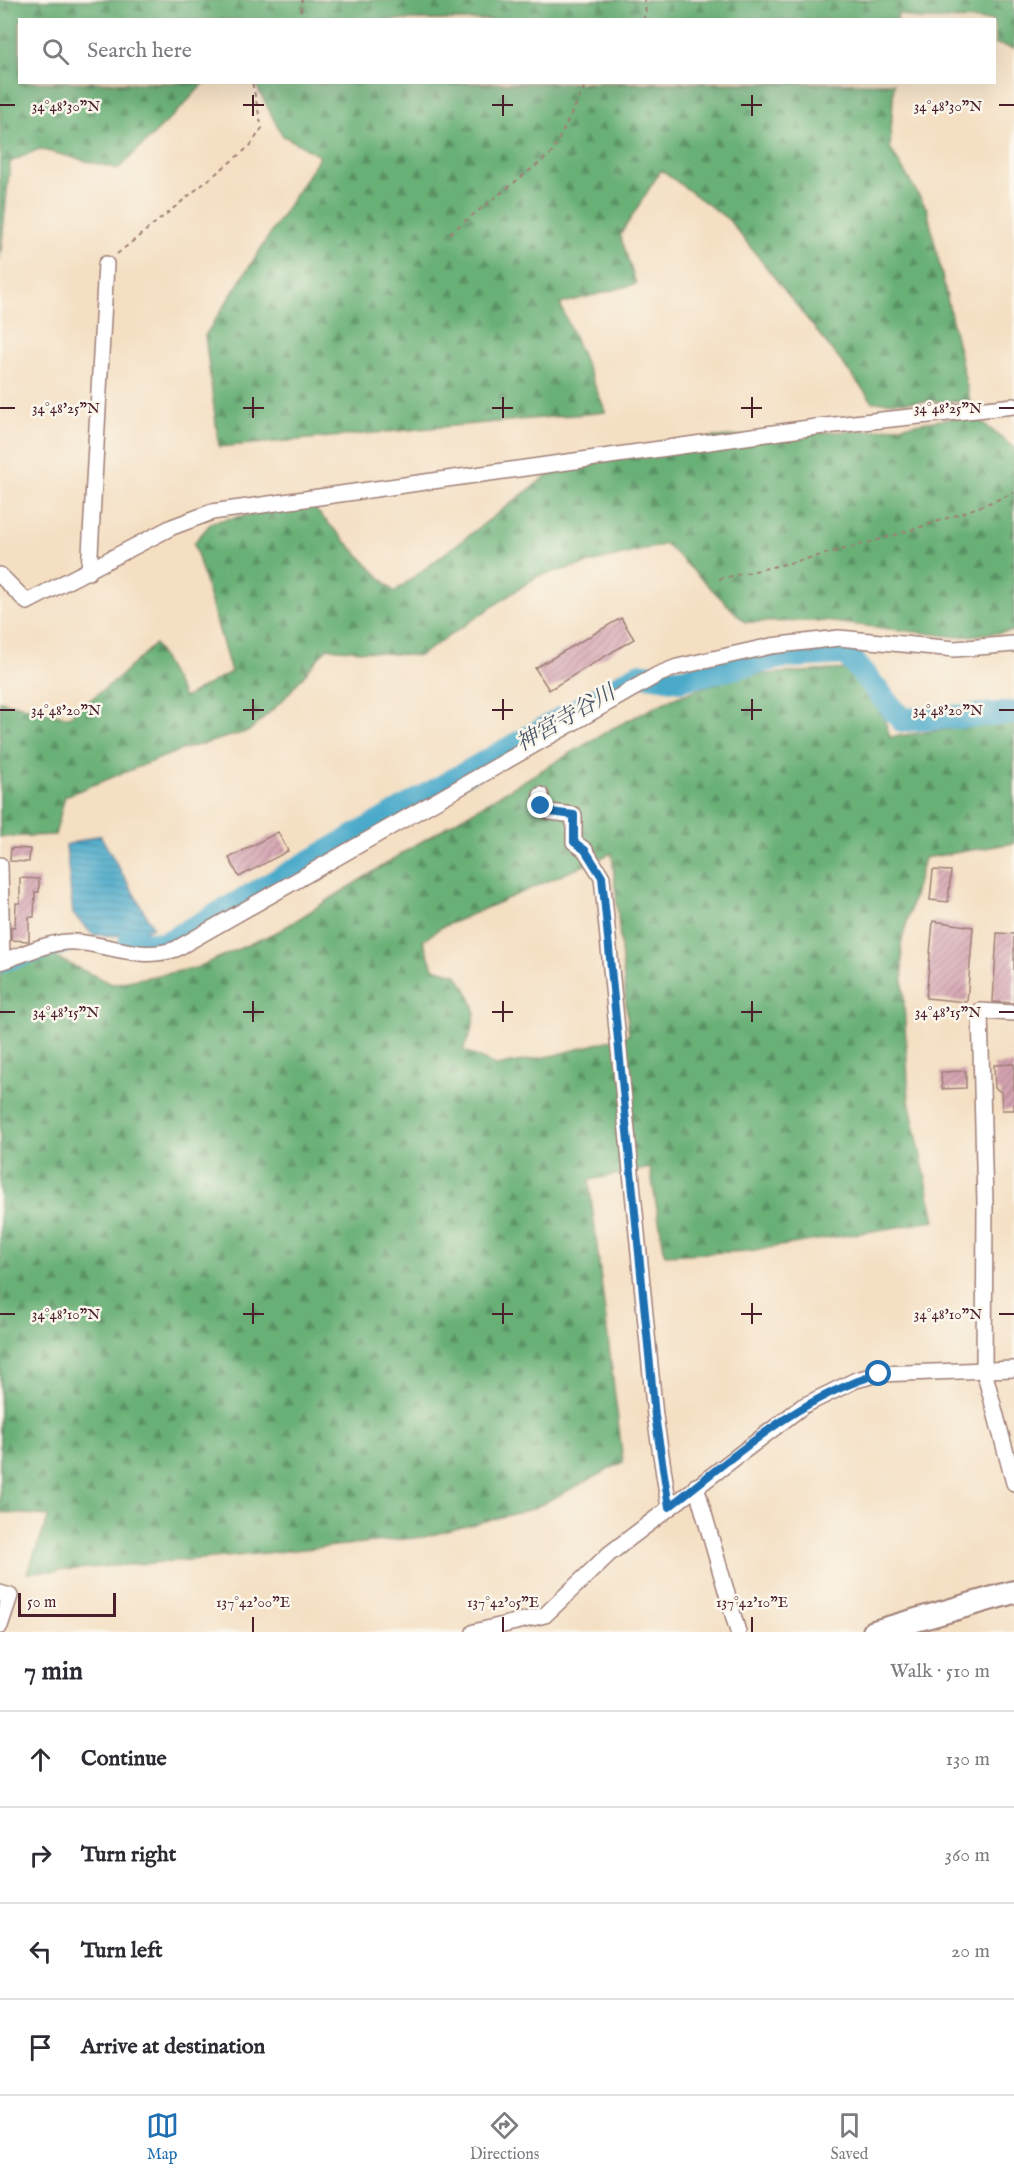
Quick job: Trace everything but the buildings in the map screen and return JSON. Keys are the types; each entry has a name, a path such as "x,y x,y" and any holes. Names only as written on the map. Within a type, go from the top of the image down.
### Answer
{"main road":[{"path":"874,1632 906,1628 1014,1592"}],"street":[{"path":"89,572 105,264"},
{"path":"0,575 27,602 172,528 212,512 816,427 1014,406"},
{"path":"0,866 1,962 59,943 75,942 140,954 159,954 176,949 634,687 677,667 771,646 838,638 955,649 1014,644"},
{"path":"541,795 541,806 546,810 574,815 574,842 585,850 602,877 655,1416 669,1507"},
{"path":"1014,1013 980,1011 985,1204 984,1371 1014,1483"},
{"path":"474,1632 545,1615 609,1554 696,1486 803,1406 856,1380 879,1374 1014,1369"},
{"path":"696,1486 738,1632"},
{"path":"0,1593 10,1596 0,1626"}],"path":[{"path":"300,18 302,0"},
{"path":"644,0 646,12 644,18"},
{"path":"105,264 250,146 262,128 252,84"},
{"path":"450,233 552,153 586,84"},
{"path":"719,579 794,562 960,516 1014,493"}],"green space":[{"path":"0,0 1014,0 1014,48 996,44 996,18 915,18 898,13 897,18 18,18 18,84 203,84 118,169 39,149 10,162 0,260"},
{"path":"256,84 894,84 890,148 927,209 970,401 873,402 729,220 661,170 620,235 636,284 560,304 606,412 219,447 205,336 320,156 282,135"},
{"path":"973,415 1014,448 1014,631 958,637 824,621 745,622 666,544 538,576 419,656 327,648 283,700 249,731 181,750 65,796 55,835 0,837 0,701 68,717 118,678 155,644 184,698 231,672 194,543 212,522 309,503 394,592 555,470 714,437 875,430"},
{"path":"868,668 890,737 949,729 1014,713 1014,843 924,858 901,944 909,1101 935,1221 749,1251 665,1255 650,1168 589,1180 623,1462 532,1509 424,1537 225,1557 27,1573 49,1516 0,1512 0,967 48,954 112,984 196,968 281,930 414,846 613,728 667,701 733,676","holes":["612,853 629,1035 556,1055 496,1066 463,1050 474,1019 473,1003 456,974 433,968 423,941 440,928"]}],"water":[{"path":"100,835 153,927 134,936 93,935 73,914 66,845"}],"waterway":[{"name":"神宮寺谷川","path":"130,942 162,944 174,939 640,674 679,680 781,657 846,653 902,720 1014,713"},
{"name":"神宮寺谷川","path":"0,971 72,950"}],"route":[{"path":"541,806 550,812 574,815 572,837 574,842 595,862 602,877 610,939 655,1416 669,1507 803,1406 856,1380 879,1374"}]}
